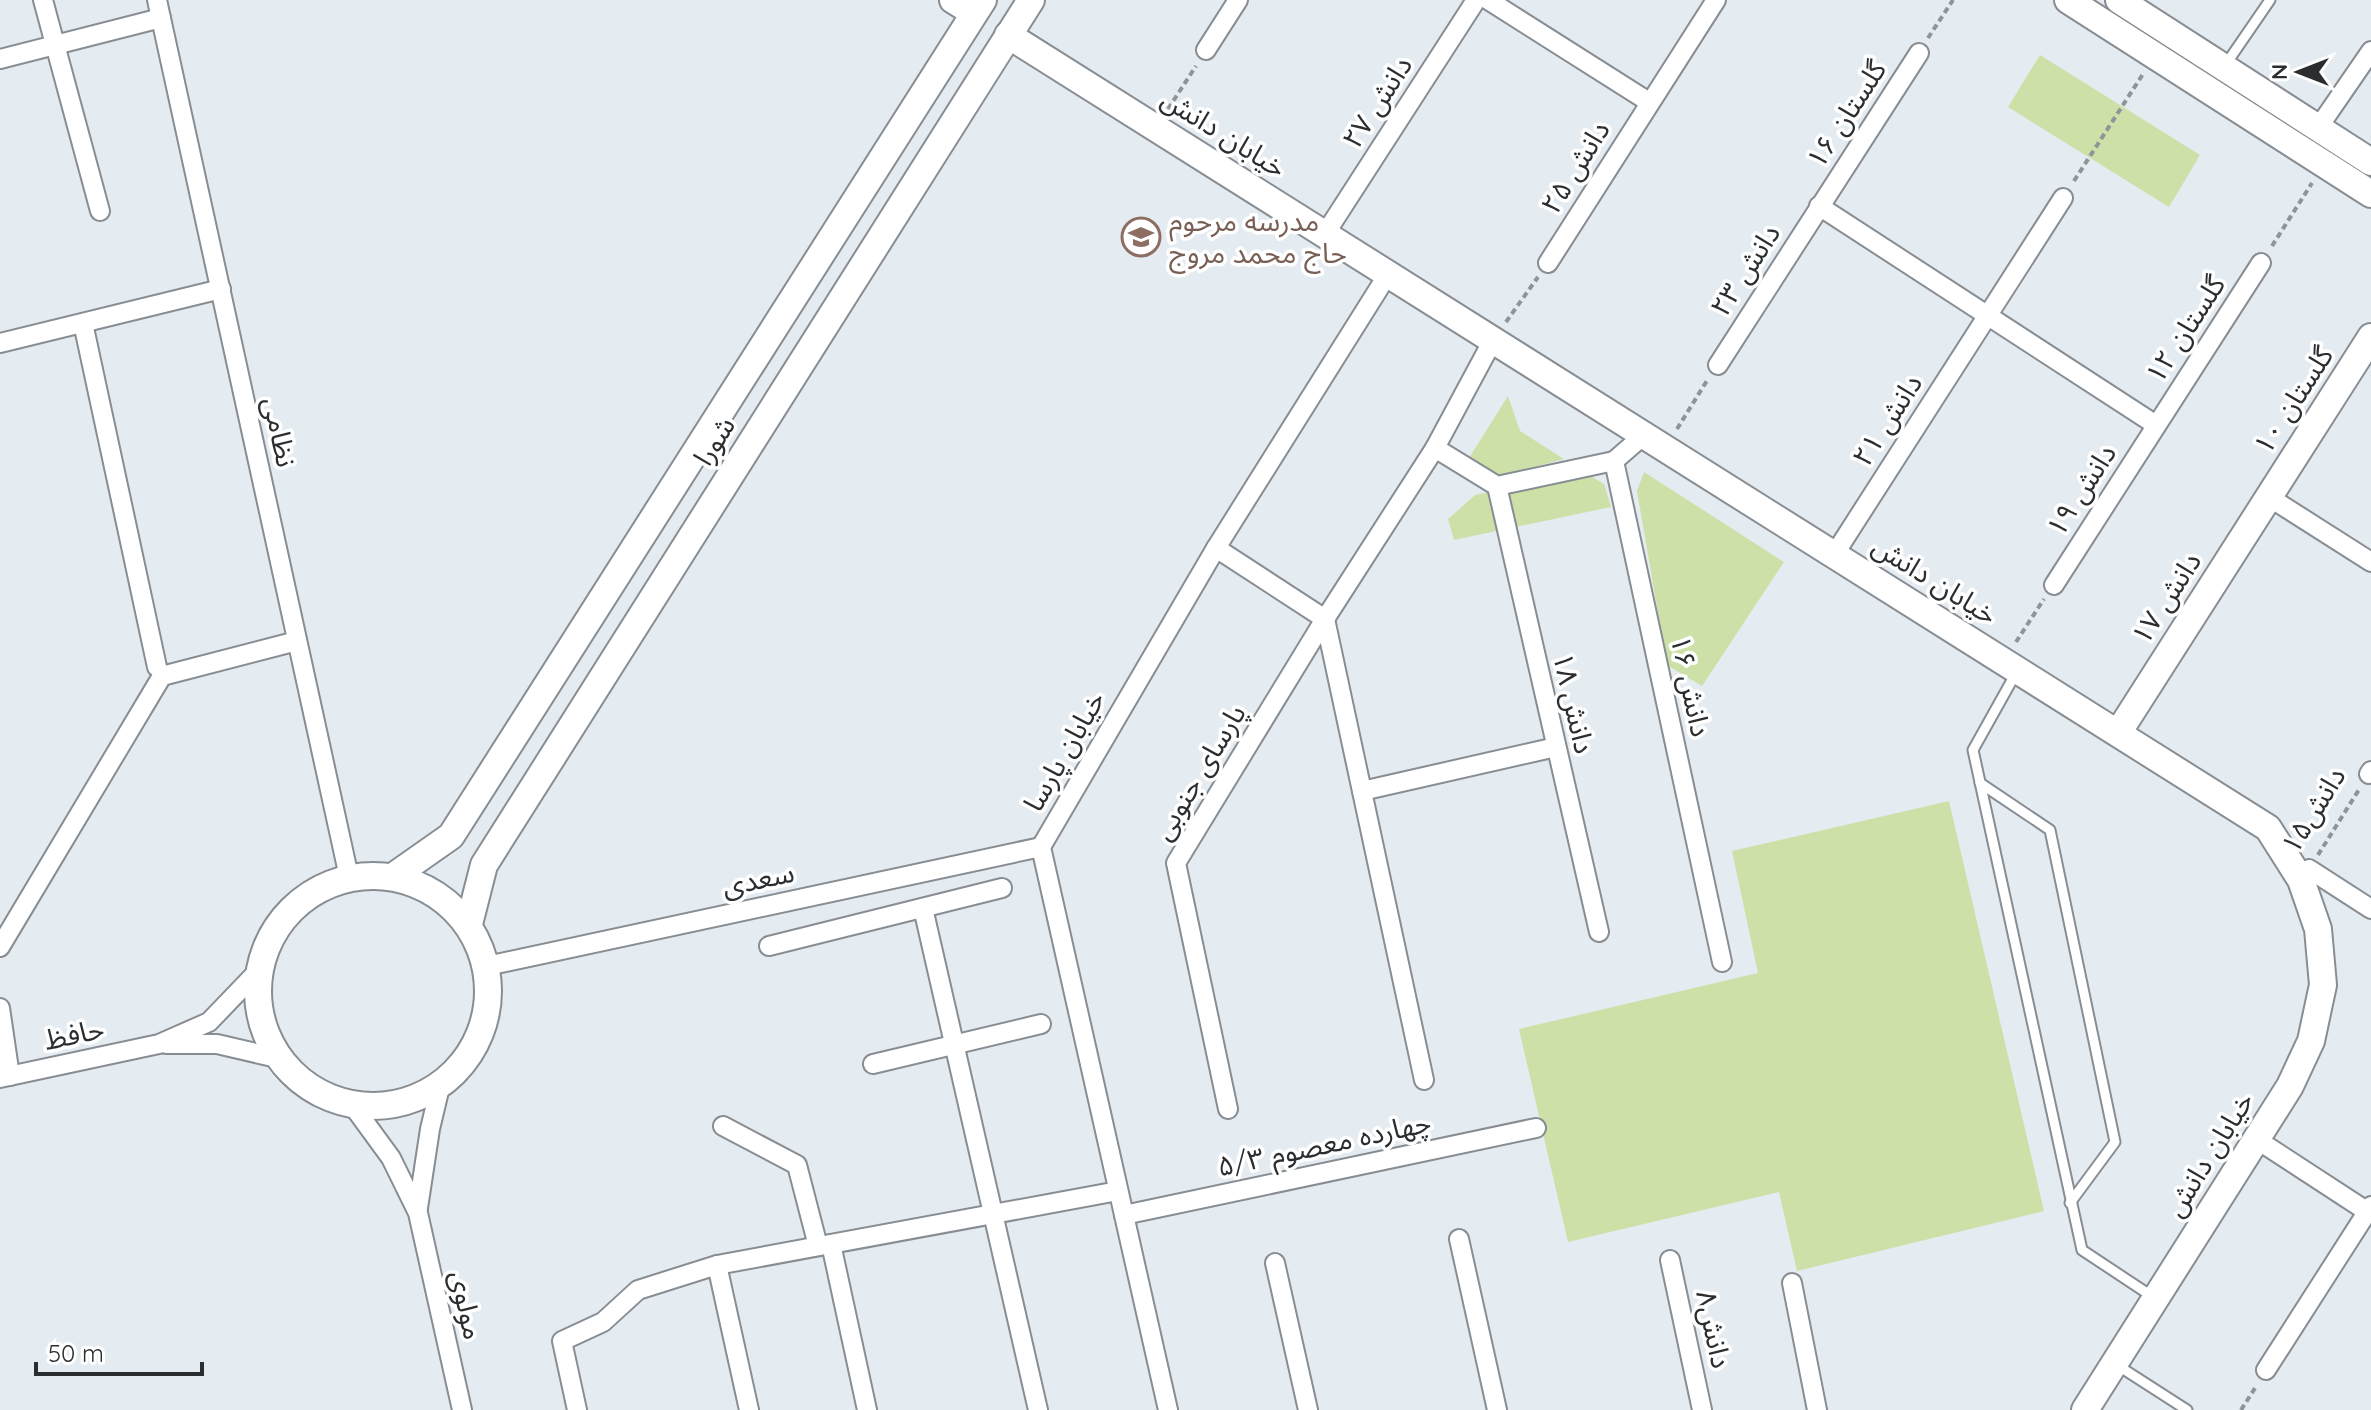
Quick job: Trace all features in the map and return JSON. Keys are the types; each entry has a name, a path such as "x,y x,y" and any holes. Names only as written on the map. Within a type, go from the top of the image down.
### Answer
{"street":[{"path":"43,0 100,211"},
{"name":"شورا","path":"469,924 484,865 1031,0"},
{"path":"1206,50 1238,0"},
{"name":"دانش ۲۷","path":"1325,234 1476,0"},
{"path":"1488,0 1649,102"},
{"name":"دانش ۲۵","path":"1548,263 1716,0"},
{"path":"2068,0 2371,194"},
{"path":"2119,0 2371,162"},
{"name":"شورا","path":"394,876 450,839 970,4"},
{"path":"0,59 55,45 159,9"},
{"name":"نظامی","path":"159,9 349,877"},
{"name":"خیابان دانش","path":"1008,35 2268,828 2301,880 2318,929 2323,985 2311,1041 2290,1086 2085,1410"},
{"path":"2318,128 2371,51"},
{"name":"گلستان ۱۶","path":"1819,206 1919,53"},
{"name":"دانش ۲۱","path":"1834,555 2063,198"},
{"path":"1819,206 2156,425"},
{"name":"دانش ۲۳","path":"1718,365 1819,206"},
{"name":"گلستان ۱۲","path":"2156,425 2261,263"},
{"name":"خیابان پارسا","path":"1168,1410 1041,847 1216,548 1388,274"},
{"path":"0,343 221,289"},
{"path":"83,323 157,667"},
{"name":"گلستان ۱۰","path":"2269,497 2371,337"},
{"name":"پارسای جنوبی","path":"1228,1109 1176,863 1325,619 1435,448 1493,340"},
{"name":"دانش ۱۹","path":"2054,585 2156,425"},
{"path":"1435,448 1497,486 1614,461 1655,442"},
{"name":"دانش ۱۶","path":"1614,461 1722,962"},
{"name":"دانش ۱۸","path":"1497,486 1599,932"},
{"path":"2269,497 2371,562"},
{"name":"دانش ۱۷","path":"2118,733 2269,497"},
{"path":"1216,548 1325,619 1424,1080"},
{"path":"0,947 162,676 297,641"},
{"path":"1362,791 1556,747"},
{"path":"450,839 453,850 462,857 473,864 484,865"},
{"name":"سعدی","path":"487,966 1041,847"},
{"path":"2309,869 2371,909"},
{"path":"394,876 436,892 469,924 487,966 488,1011 472,1054 440,1087 399,1105 353,1106 310,1090 277,1058 260,1016 259,970 275,928 307,895 349,877 394,876"},
{"path":"769,946 1002,888"},
{"path":"923,908 1038,1410"},
{"path":"159,1044 209,1022 259,970"},
{"path":"0,1008 5,1077"},
{"path":"873,1064 1041,1024"},
{"path":"159,1044 217,1044 277,1058"},
{"name":"حافظ","path":"5,1077 159,1044"},
{"path":"418,1212 430,1129 440,1087"},
{"path":"353,1106 391,1158 418,1212"},
{"path":"723,1126 797,1165 824,1245 867,1410"},
{"name":"چهارده معصوم ۵/۳","path":"1124,1215 1536,1128"},
{"path":"2256,1139 2370,1211 2266,1370"},
{"path":"577,1410 562,1341 603,1322 638,1290 717,1265 1118,1191"},
{"name":"مولوی","path":"418,1212 462,1410"},
{"path":"1459,1239 1497,1410"},
{"name":"دانش۸","path":"1670,1260 1702,1410"},
{"path":"1275,1263 1308,1410"},
{"path":"717,1265 749,1410"},
{"path":"1792,1283 1817,1410"}],"lane":[{"path":"2224,67 2270,0"},
{"path":"2011,665 1973,750 2070,1203 2082,1250 2155,1298"},
{"path":"1980,783 2050,830 2115,1142 2070,1203"},
{"path":"2114,1363 2187,1410"}],"path":[{"path":"1919,53 1953,0"},
{"path":"1156,128 1206,50"},
{"path":"2063,198 2155,56"},
{"path":"2261,263 2325,164"},
{"path":"1493,340 1548,263"},
{"path":"1655,442 1718,365"},
{"path":"2011,665 2054,585"},
{"name":"دانش۱۵","path":"2309,869 2370,772"},
{"path":"2241,1410 2266,1370"}],"green space":[{"path":"2040,55 2200,155 2169,207 2008,107"},
{"path":"1508,396 1520,431 1564,459 1499,476 1469,458"},
{"path":"1584,472 1604,484 1611,507 1454,540 1448,519 1475,495"},
{"path":"1644,472 1784,562 1702,686 1667,665 1637,491"},
{"path":"1949,801 2044,1211 1797,1271 1779,1192 1568,1242 1519,1029 1758,973 1732,851"}],"place":[{"name":"مدرسه مرحوم حاج محمد مروج","path":"1141,237"}]}
